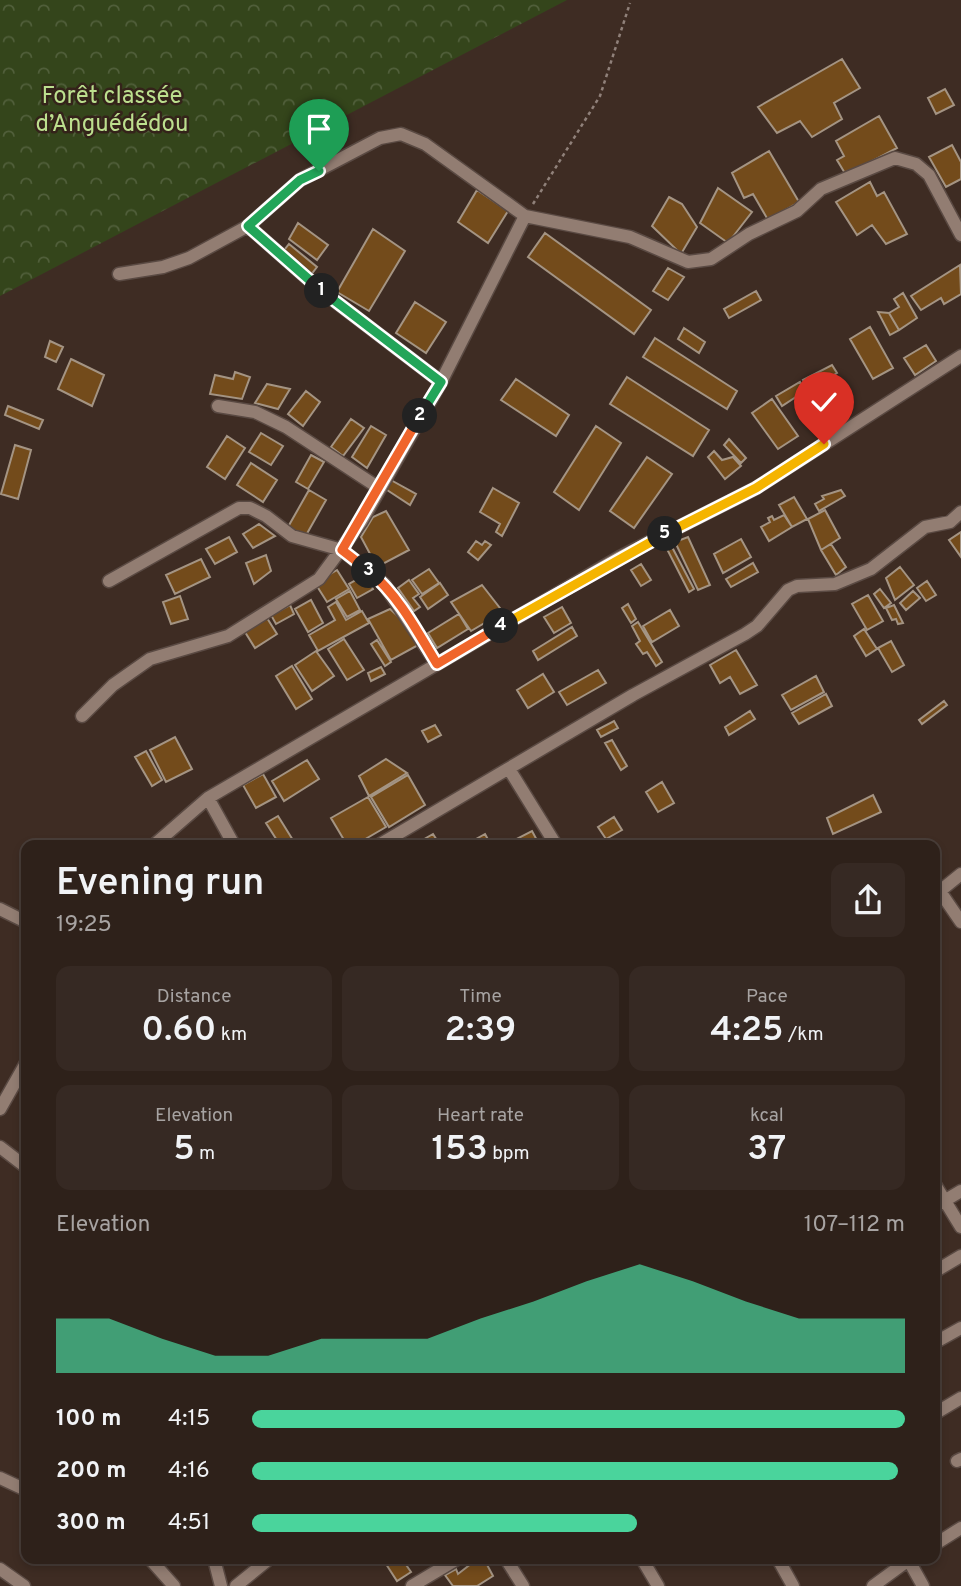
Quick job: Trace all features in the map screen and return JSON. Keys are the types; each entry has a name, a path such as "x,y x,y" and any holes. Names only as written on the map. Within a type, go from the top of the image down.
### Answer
{"street":[{"path":"119,274 163,267 189,258 248,226 300,180 380,138 401,134 425,145 525,216 631,237 688,262 711,259 749,234 797,211 821,189 895,158 916,163 929,175 961,235"},
{"path":"82,716 113,685 150,659 228,636 319,579 342,550 441,382 525,216"},
{"path":"248,226 323,292 441,382"},
{"path":"160,840 208,798 620,557 756,488 961,356"},
{"path":"218,405 255,412 286,427 379,488"},
{"path":"109,581 239,508 250,508 292,536 342,550 384,584 437,664"},
{"path":"393,840 633,695 745,634 757,626 788,590 797,586 826,586 871,569 925,527 950,522 961,512"},
{"path":"509,769 553,840"},
{"path":"208,798 231,840"},
{"path":"940,890 961,874"},
{"path":"940,896 961,922"},
{"path":"0,909 21,920"},
{"path":"0,1110 21,1072"},
{"path":"0,1147 21,1163"},
{"path":"940,1204 961,1191"},
{"path":"940,1206 961,1227"},
{"path":"940,1268 961,1256"},
{"path":"940,1340 961,1328"},
{"path":"940,1410 961,1398"},
{"path":"0,1478 21,1488"},
{"path":"940,1541 961,1528"},
{"path":"154,1564 174,1586"},
{"path":"215,1564 221,1586"},
{"path":"236,1586 263,1564"},
{"path":"412,1586 449,1564"},
{"path":"509,1564 523,1586"},
{"path":"645,1564 657,1586"},
{"path":"781,1564 793,1586"},
{"path":"873,1586 903,1564"},
{"path":"911,1564 923,1586"},
{"path":"0,1569 24,1586"}],"path":[{"path":"525,216 600,96 630,3"}],"green space":[{"name":"Forêt classée d’Anguédédou","path":"0,0 567,0 0,296"}],"building":[{"path":"842,59 860,88 834,103 842,119 812,137 800,121 777,133 758,107"},
{"path":"945,89 954,105 936,114 928,98"},
{"path":"879,116 897,148 846,175 837,160 844,156 836,141"},
{"path":"952,145 961,162 961,179 946,187 929,157"},
{"path":"769,151 799,202 768,220 753,194 744,198 732,173"},
{"path":"870,182 877,196 884,192 907,234 886,244 872,225 857,235 836,202"},
{"path":"718,188 752,212 728,243 700,223"},
{"path":"477,190 508,211 488,243 458,222"},
{"path":"669,197 682,204 697,227 681,254 652,226"},
{"path":"298,223 328,245 317,260 289,239"},
{"path":"373,229 405,251 369,311 337,292"},
{"path":"545,233 651,310 634,334 528,257"},
{"path":"289,244 317,267 310,276 281,254"},
{"path":"960,265 961,294 944,304 941,298 921,310 911,296"},
{"path":"668,268 684,277 668,300 653,291"},
{"path":"756,291 761,300 729,318 724,309"},
{"path":"903,293 917,318 899,330 889,313 899,307 894,299"},
{"path":"415,302 446,322 426,353 396,333"},
{"path":"878,312 889,313 899,330 890,335"},
{"path":"870,327 893,368 873,379 850,339"},
{"path":"684,328 705,342 699,353 678,339"},
{"path":"655,338 737,391 727,409 643,357"},
{"path":"50,341 63,347 56,362 45,357"},
{"path":"926,345 936,361 915,375 904,358"},
{"path":"71,359 104,375 92,406 58,389"},
{"path":"832,365 837,373 809,390 803,380"},
{"path":"235,372 250,377 242,399 210,394 215,375 233,379"},
{"path":"627,377 709,430 693,456 610,404"},
{"path":"516,379 569,415 556,436 501,400"},
{"path":"800,382 805,391 782,406 776,396"},
{"path":"267,384 290,389 278,409 255,403"},
{"path":"306,391 320,402 303,426 288,414"},
{"path":"772,399 798,436 778,449 752,413"},
{"path":"8,406 43,420 39,429 5,415"},
{"path":"351,419 364,428 343,456 331,447"},
{"path":"371,426 386,435 367,468 352,457"},
{"path":"596,426 621,443 579,510 554,492"},
{"path":"261,433 283,446 271,465 249,452"},
{"path":"227,436 245,448 225,479 207,467"},
{"path":"729,439 746,458 741,463 724,445"},
{"path":"15,445 31,450 18,499 1,494"},
{"path":"714,451 722,460 733,457 741,466 725,479 708,457"},
{"path":"311,455 324,462 308,489 296,482"},
{"path":"647,457 672,474 634,528 610,511"},
{"path":"251,463 277,480 263,502 237,485"},
{"path":"389,479 416,494 410,505 384,488"},
{"path":"493,488 519,503 502,536 496,532 500,524 480,512"},
{"path":"309,490 326,500 305,537 288,527"},
{"path":"841,490 845,496 819,511 815,504 824,499 822,496"},
{"path":"794,497 807,519 792,527 779,505"},
{"path":"825,510 840,538 821,550 808,519"},
{"path":"386,511 409,550 377,567 361,537 373,517"},
{"path":"784,515 792,527 769,541 761,527 770,522 768,518 772,516 774,520"},
{"path":"259,524 275,536 253,548 243,534"},
{"path":"961,532 961,557 949,540"},
{"path":"229,537 237,552 215,564 206,549"},
{"path":"688,537 710,585 698,590 675,542"},
{"path":"741,539 751,557 723,573 714,554"},
{"path":"476,541 482,545 485,541 491,545 478,560 468,552"},
{"path":"831,544 846,567 836,575 821,550"},
{"path":"672,547 694,589 689,592 667,549"},
{"path":"266,555 271,571 254,584 246,563"},
{"path":"201,559 210,577 175,594 166,575"},
{"path":"753,563 758,572 731,587 726,579"},
{"path":"641,564 651,580 641,586 631,570"},
{"path":"900,567 914,585 895,600 886,578"},
{"path":"429,569 439,583 422,594 412,580"},
{"path":"337,570 349,589 327,602 315,583"},
{"path":"365,575 373,589 357,598 349,584"},
{"path":"409,580 419,594 413,598 420,607 414,611 398,588"},
{"path":"927,581 936,595 926,601 917,588"},
{"path":"440,583 448,595 428,609 420,597"},
{"path":"482,585 503,612 471,631 451,602"},
{"path":"880,589 891,603 884,608 874,594"},
{"path":"350,591 360,610 347,617 336,599"},
{"path":"913,591 920,598 906,610 900,603"},
{"path":"868,595 883,621 867,630 852,604"},
{"path":"180,596 188,619 171,624 163,602"},
{"path":"311,600 323,623 308,632 295,609"},
{"path":"336,602 346,620 362,611 369,623 318,651 309,635 335,620 328,607"},
{"path":"628,604 636,619 631,623 622,608"},
{"path":"290,605 294,614 276,624 271,615"},
{"path":"894,605 903,623 898,624 896,619 892,620 886,608"},
{"path":"562,607 571,623 554,633 544,617"},
{"path":"390,609 410,627 420,644 391,660 368,619"},
{"path":"670,610 679,626 652,642 643,626"},
{"path":"459,614 468,629 437,648 428,633"},
{"path":"267,618 277,634 255,648 245,632"},
{"path":"638,622 662,662 656,666 647,652 643,654 636,644 640,641 632,626"},
{"path":"572,627 577,636 538,660 533,651"},
{"path":"864,629 877,649 866,656 854,636"},
{"path":"344,639 364,670 347,680 328,649"},
{"path":"377,640 391,662 385,666 371,644"},
{"path":"891,641 904,665 892,672 878,648"},
{"path":"736,650 757,685 740,694 730,677 720,683 710,665"},
{"path":"316,651 334,676 312,691 295,665"},
{"path":"292,666 312,699 296,709 276,676"},
{"path":"381,667 385,674 371,681 368,673"},
{"path":"598,670 606,683 567,705 559,692"},
{"path":"543,674 554,692 528,708 517,690"},
{"path":"816,676 824,692 791,710 782,695"},
{"path":"826,694 832,706 799,724 792,713"},
{"path":"944,701 947,705 922,724 919,720"},
{"path":"750,711 755,719 729,735 725,727"},
{"path":"614,721 618,728 601,737 597,730"},
{"path":"435,725 441,735 428,742 422,731"},
{"path":"175,737 192,769 166,782 150,750"},
{"path":"612,740 627,766 621,770 605,743"},
{"path":"146,751 162,780 152,786 135,757"},
{"path":"386,759 407,773 369,796 359,776"},
{"path":"307,760 319,779 284,801 272,781"},
{"path":"263,774 276,797 256,808 243,785"},
{"path":"408,775 425,805 389,827 371,797"},
{"path":"662,782 674,803 658,812 646,792"},
{"path":"873,795 881,812 833,834 827,818"},
{"path":"368,797 386,827 364,840 344,840 331,818"},
{"path":"278,816 293,840 277,840 266,823"},
{"path":"614,817 622,830 606,839 598,827"},
{"path":"532,831 537,840 515,840"},
{"path":"433,834 437,840 422,840"},
{"path":"485,834 488,840 474,840"},
{"path":"386,1564 405,1564 411,1572 397,1581"},
{"path":"471,1564 487,1564 493,1576 477,1586 453,1586 445,1575 456,1569 458,1574"}],"route":[{"path":"319,171 300,180 281,200 248,226 323,292 441,382 397,454 361,522 342,550 384,584 437,664 620,557 756,488 824,444"}]}
